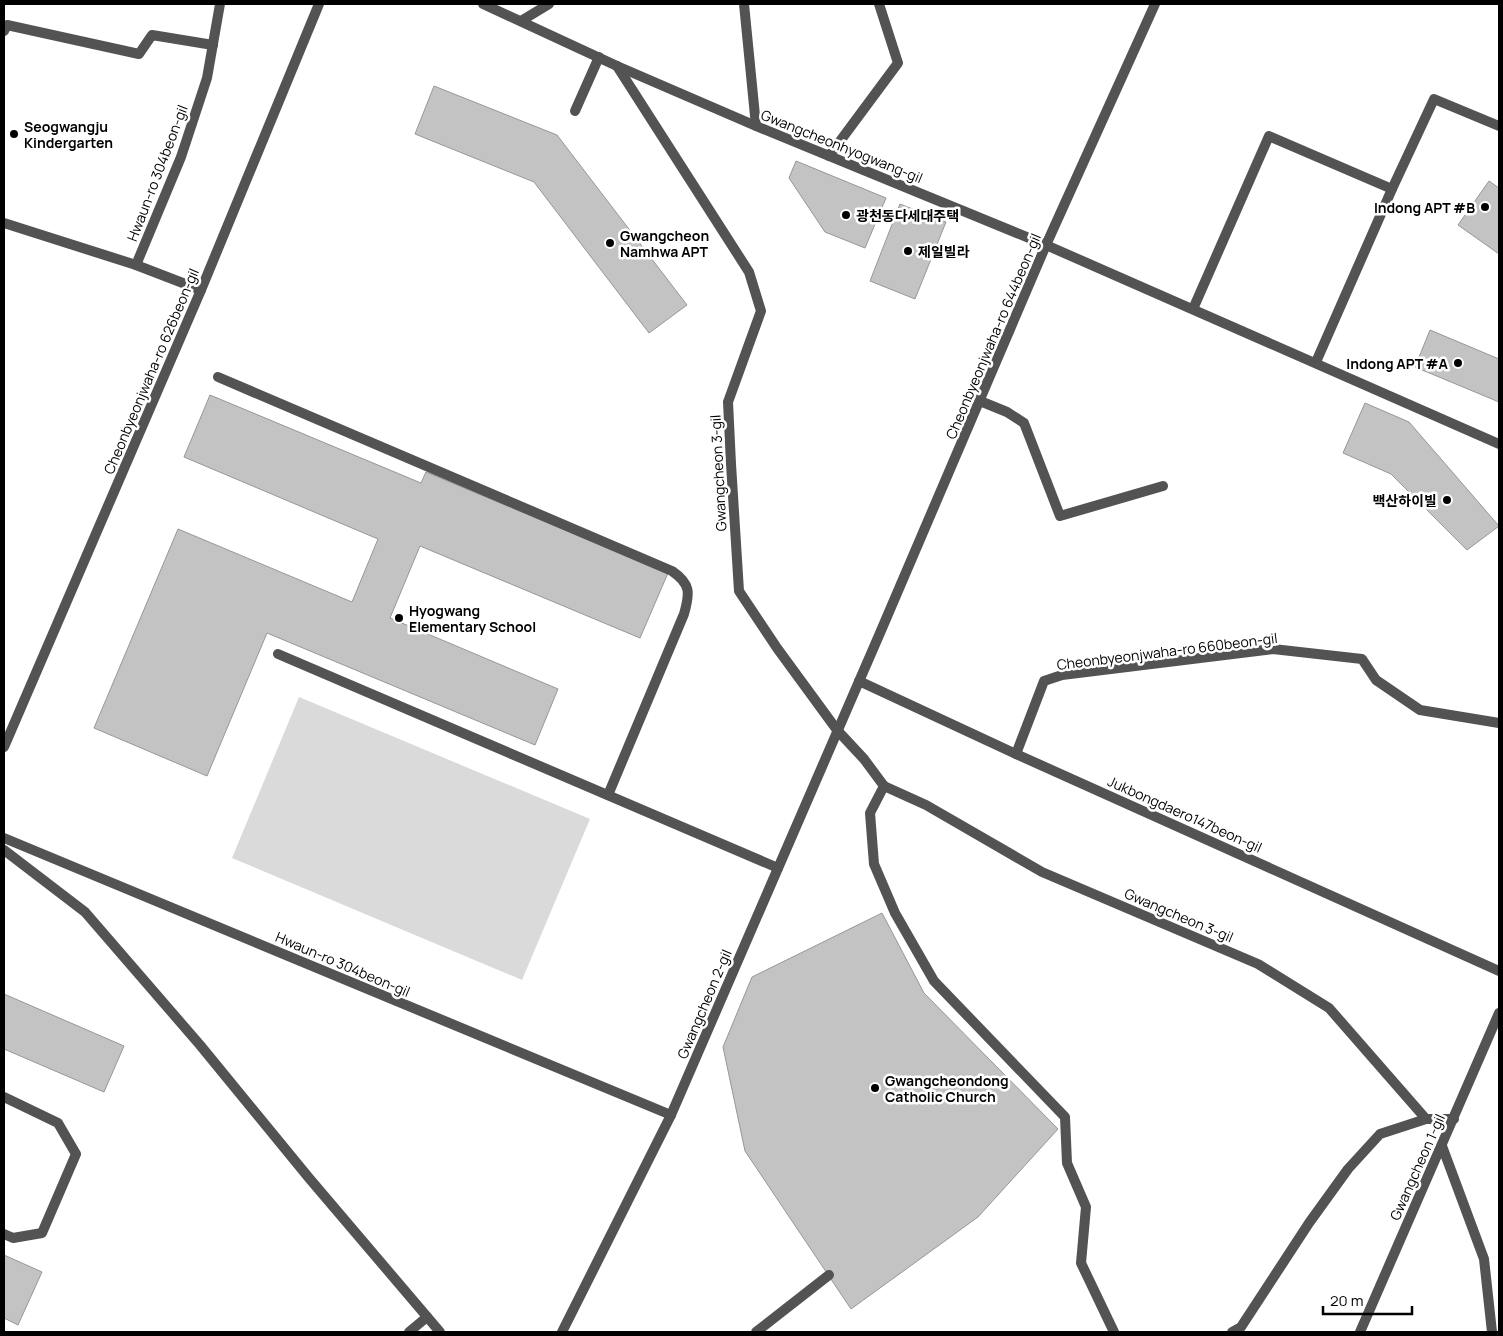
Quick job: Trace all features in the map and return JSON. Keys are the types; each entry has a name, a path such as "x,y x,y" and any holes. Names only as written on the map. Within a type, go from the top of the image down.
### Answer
{"street":[{"name":"Hwaun-ro 304beon-gil","path":"136,265 181,157 207,78 220,4"},
{"name":"Cheonbyeonjwaha-ro 626beon-gil","path":"4,747 201,290 319,4"},
{"name":"Gwangcheonhyogwang-gil","path":"483,4 617,66 756,126 1046,245 1499,444"},
{"path":"521,21 549,4"},
{"path":"744,4 756,126"},
{"path":"829,156 898,63 879,4"},
{"name":"Cheonbyeonjwaha-ro 644beon-gil","path":"859,681 1046,245 1154,4"},
{"path":"4,31 7,25 139,54 152,35 213,45"},
{"path":"575,111 599,57"},
{"name":"Gwangcheon 3-gil","path":"617,66 749,272 760,311 728,402 739,591 777,648 838,730 864,759 884,786 926,805 1042,872 1258,964 1328,1008 1426,1119"},
{"path":"1316,362 1434,99 1499,126"},
{"path":"1193,308 1269,136 1392,189"},
{"path":"4,222 136,265 201,290"},
{"path":"218,377 672,571 679,576 686,585 689,597 684,614 608,795"},
{"path":"980,401 1007,412 1024,423 1060,516 1163,486"},
{"name":"Cheonbyeonjwaha-ro 660beon-gil","path":"1016,754 1044,681 1062,675 1273,649 1362,659 1376,680 1420,710 1499,724"},
{"path":"278,654 778,868"},
{"name":"Gwangcheon 2-gil","path":"562,1332 671,1115 859,681"},
{"name":"Jukbongdaero147beon-gil","path":"859,681 1016,754 1499,971"},
{"path":"884,786 870,813 874,864 895,912 934,981 1065,1117 1067,1163 1086,1207 1081,1263 1114,1332"},
{"name":"Hwaun-ro 304beon-gil","path":"4,838 671,1115"},
{"path":"4,850 85,912 200,1045 309,1178 440,1332"},
{"name":"Gwangcheon 1-gil","path":"1360,1332 1499,1013"},
{"path":"4,1097 58,1123 76,1154 42,1233 13,1238 4,1234"},
{"path":"1232,1332 1242,1326 1309,1223 1348,1169 1380,1134 1426,1119 1454,1119"},
{"path":"1442,1146 1484,1259 1492,1332"},
{"path":"756,1332 828,1275"},
{"path":"408,1332 427,1317"}],"shaded area":[{"path":"299,697 590,819 522,980 232,858"}],"building":[{"name":"Gwangcheon Namhwa APT","path":"434,86 557,135 687,305 649,333 534,182 415,134"},
{"name":"광천동다세대주택","path":"796,161 886,198 865,248 825,232 789,178"},
{"name":"Indong APT #B","path":"1489,181 1499,188 1499,254 1458,225"},
{"name":"제일빌라","path":"900,204 946,222 915,299 870,281"},
{"name":"Indong APT #A","path":"1430,330 1499,359 1499,402 1415,367"},
{"path":"210,395 421,483 426,472 668,573 640,638 420,546 390,618 558,689 535,745 267,633 207,776 94,728 178,529 352,602 378,539 184,457"},
{"name":"백산하이빌","path":"1365,403 1409,422 1499,526 1467,550 1391,474 1343,453"},
{"name":"Gwangcheondong Catholic Church","path":"882,913 924,993 1058,1129 978,1217 851,1309 745,1151 723,1047 752,977"},
{"path":"4,994 124,1046 104,1092 4,1049"},
{"path":"4,1255 42,1272 18,1325 4,1318"}],"place":[{"name":"Seogwangju Kindergarten","path":"14,134"},
{"name":"Indong APT #B","path":"1485,207"},
{"name":"광천동다세대주택","path":"846,215"},
{"name":"Gwangcheon Namhwa APT","path":"610,243"},
{"name":"제일빌라","path":"908,251"},
{"name":"Indong APT #A","path":"1458,363"},
{"name":"백산하이빌","path":"1447,500"},
{"name":"Hyogwang Elementary School","path":"399,618"},
{"name":"Gwangcheondong Catholic Church","path":"875,1088"}]}
